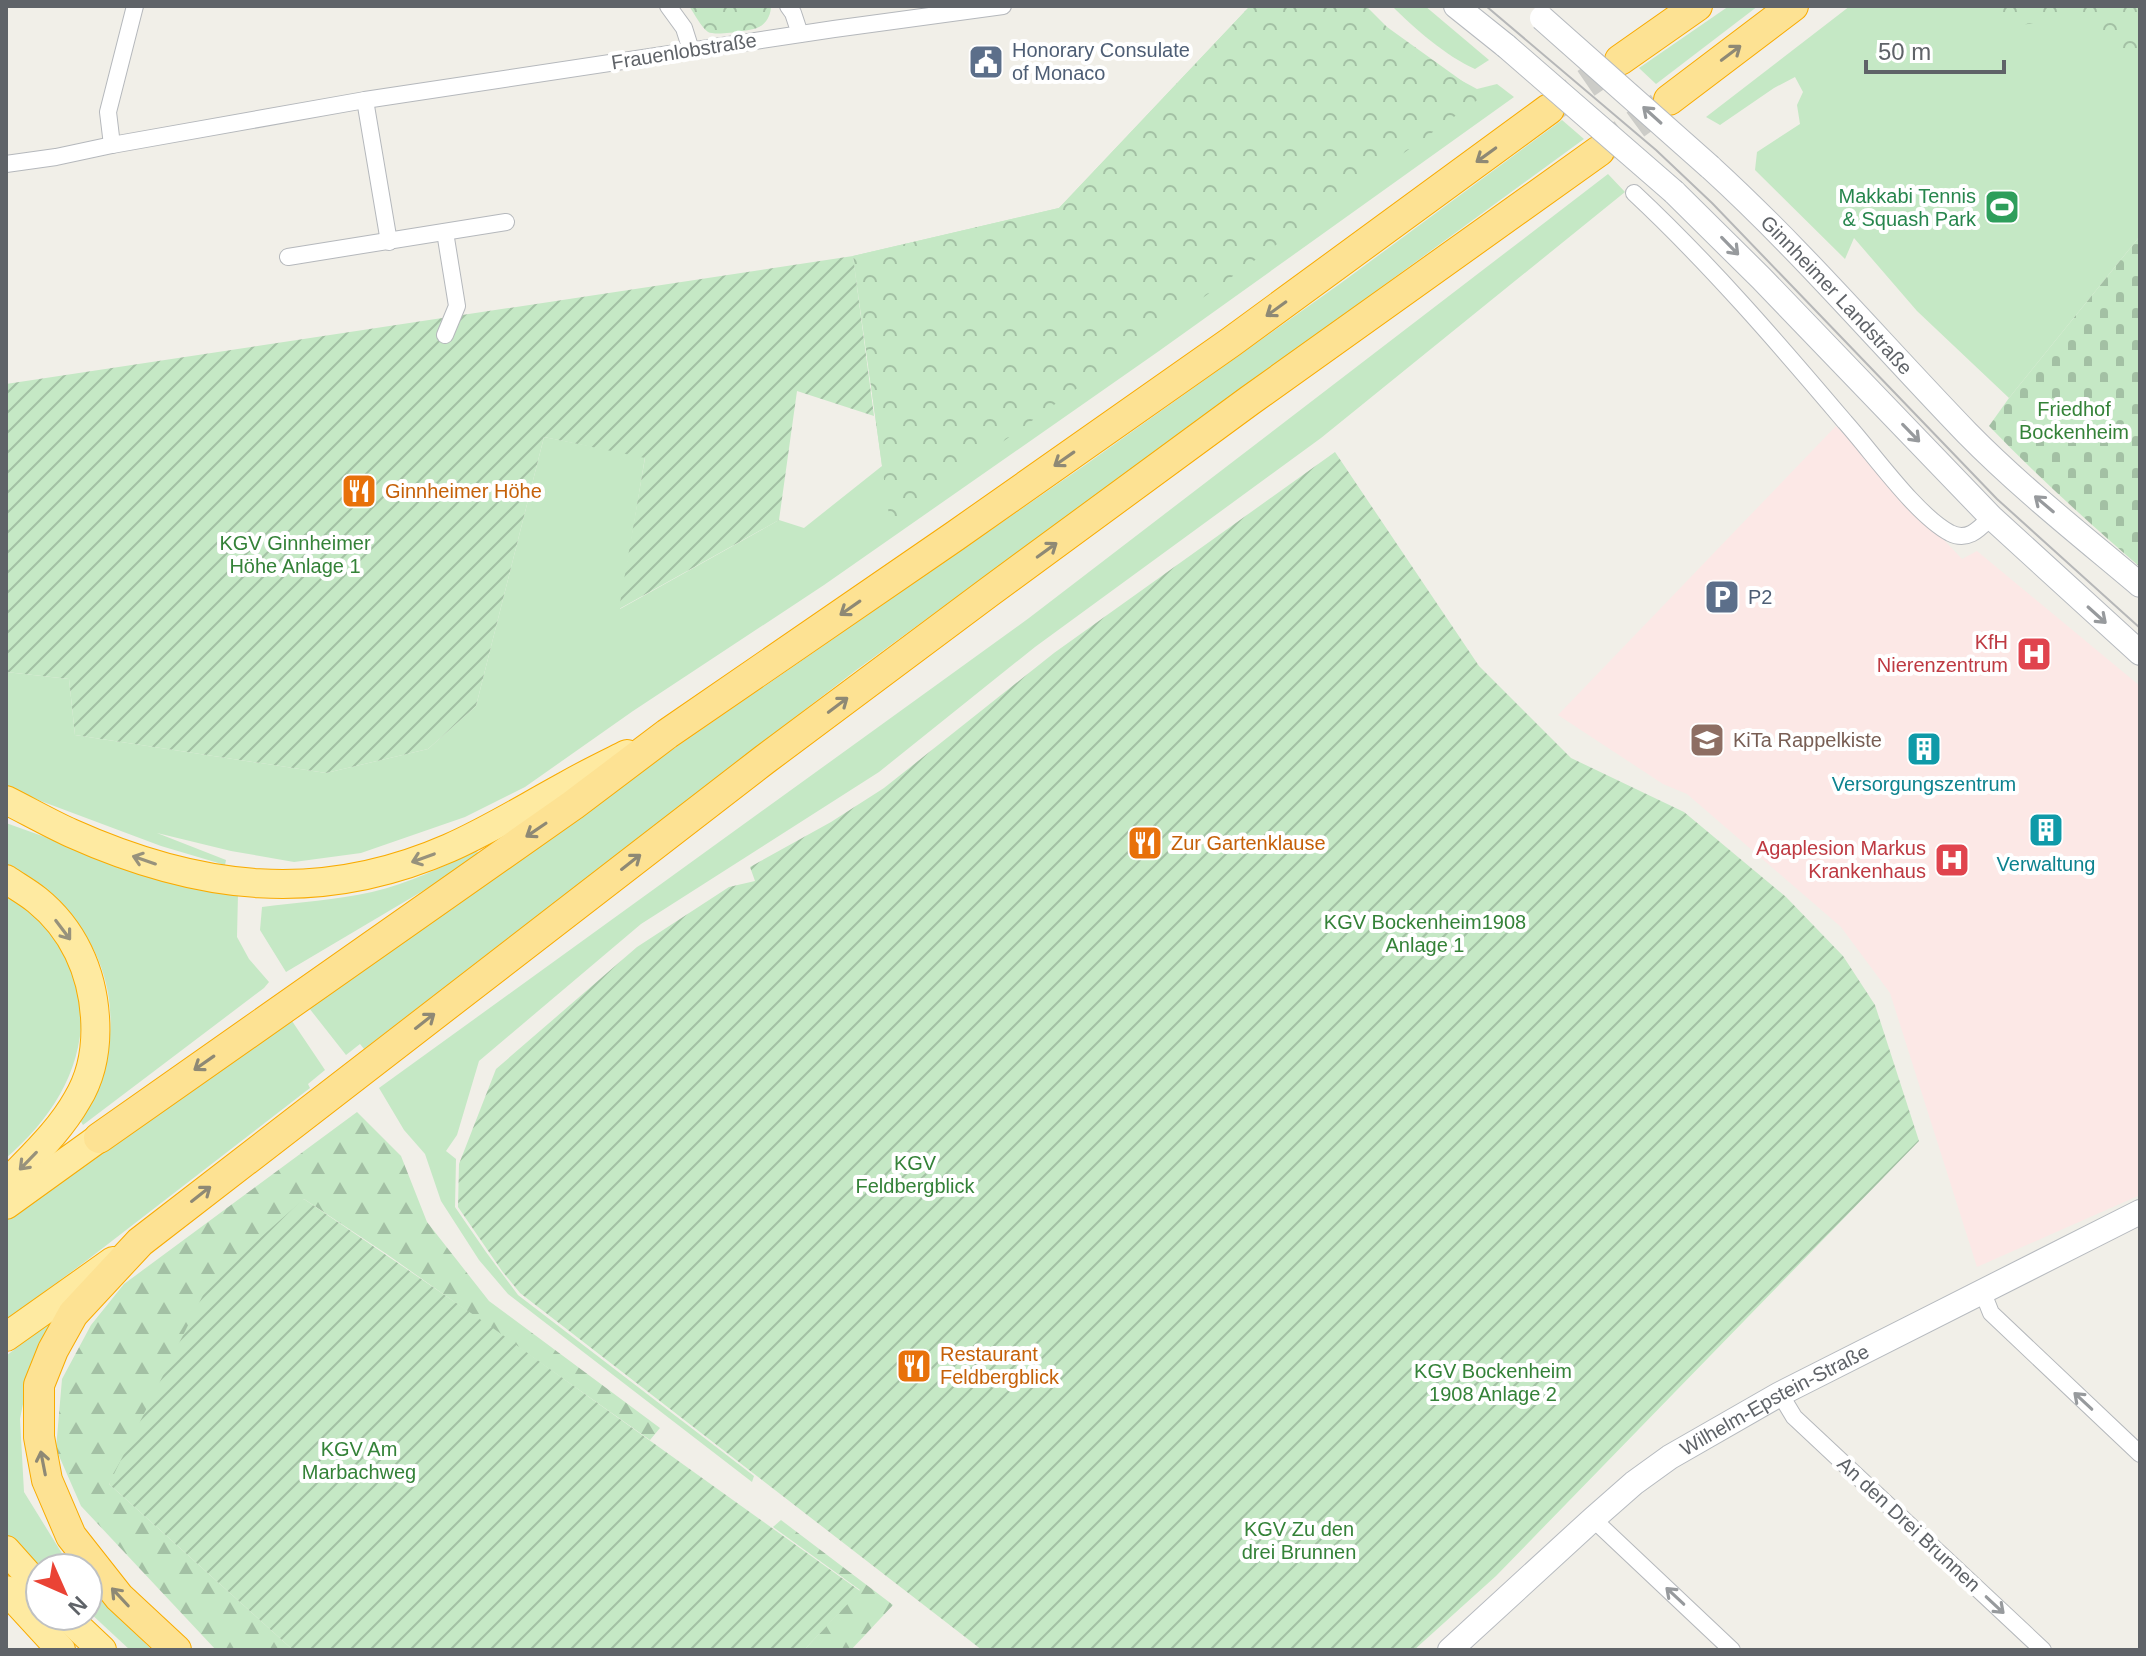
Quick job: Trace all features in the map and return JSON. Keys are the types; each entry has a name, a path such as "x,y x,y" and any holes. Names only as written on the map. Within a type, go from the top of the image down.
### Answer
{"highway":[{"path":"1620,60 1697,6"},
{"path":"1669,100 1793,6"},
{"path":"6,1205 316,983 573,805 667,734 1231,342 1549,109"},
{"path":"6,1337 140,1242 752,769 976,601 1599,151"},
{"path":"6,813 152,863 219,879 276,885 318,884 396,868 471,838 667,734"},
{"path":"6,800 71,833"},
{"path":"6,879 38,901 62,926 84,959 94,993 97,1041 90,1072 79,1098 57,1131 6,1184"},
{"path":"140,1242 73,1314 53,1350 39,1385 39,1437 47,1480 71,1536 119,1597 176,1650"},
{"path":"6,1550 24,1570"},
{"path":"6,1590 61,1650"},
{"path":"83,1632 102,1650"}],"main road":[{"path":"1456,6 1674,192 1751,267 1991,517 2140,653"},
{"name":"Ginnheimer Landstraße","path":"1536,12 1710,167 1793,246 1969,434 2025,488 2140,585"},
{"name":"Wilhelm-Epstein-Straße","path":"1450,1650 1634,1483 1670,1457 1780,1394 2140,1212"}],"street":[{"path":"112,145 108,112 135,6"},
{"path":"668,6 684,28 691,50"},
{"path":"788,6 800,34"},
{"name":"Frauenlobstraße","path":"6,164 365,100 1003,6"},
{"path":"365,100 389,242"},
{"path":"1634,193 1780,346 1909,496 1936,523 1950,533 1967,536 1975,533 1991,517"},
{"path":"288,257 506,222"},
{"path":"445,232 457,306 445,335"},
{"path":"1983,1293 1991,1313 2140,1454"},
{"name":"An den Drei Brunnen","path":"1780,1394 1794,1417 2043,1650"},
{"path":"1593,1519 1732,1650"}],"shaded area":[{"name":"Agaplesion Markus Krankenhaus","path":"1836,426 1962,559 1977,551 2140,686 2140,1195 1977,1267 1890,993 1841,927 1687,794 1663,784 1558,715"}],"green space":[{"path":"689,6 771,6 768,18 759,27 718,33 705,30"},
{"path":"1250,6 1416,56 1477,89 1497,84 1514,97 824,585 633,711 525,787 465,817 361,853 294,862 157,833 226,860 225,865 161,846 6,788 6,672 69,679 75,735 326,773 428,749 476,706 544,437 645,457 620,609 779,520 804,528 882,466 853,256 1059,208"},
{"path":"1250,6 1366,6 1387,27 1483,96 890,523 853,256 1059,208"},
{"path":"1392,6 1425,6 1489,60 1475,69 1464,64 1431,41"},
{"path":"1729,6 1758,6 1656,84 1639,68"},
{"path":"1850,6 2140,6 2140,236 2009,398 1917,311 1854,238 1845,259 1755,170 1757,152 1800,124 1797,105 1803,92 1795,77 1720,125 1706,117"},
{"path":"1994,6 2140,6 2140,70 2071,17 2003,28 1984,12"},
{"path":"1562,120 1584,139 855,671 364,1049 360,1044 346,1055 309,1008 546,837 1088,463 1341,283"},
{"path":"1608,174 1625,192 1321,438 1035,647 879,772 641,924 479,1061 457,1135 446,1151 456,1159 455,1207 518,1295 754,1476 752,1482 508,1294 479,1260 441,1201 425,1154 404,1130 379,1088 1029,618"},
{"name":"Friedhof Bockenheim","path":"2140,236 2140,567 1989,426"},
{"name":"KGV Ginnheimer Höhe Anlage 1","path":"853,256 874,416 797,391 779,520 619,609 645,458 544,437 476,706 428,749 326,773 75,735 69,679 6,672 6,384"},
{"path":"1335,452 1479,666 1571,758 1684,812 1786,897 1843,956 1875,1005 1919,1141 1496,1576 1414,1650 982,1650 520,1293 458,1207 459,1164 496,1069 637,947 729,887 755,881 750,867 884,788 1054,653"},
{"path":"6,823 101,857 238,894 237,937 249,959 269,982 83,1125 80,1120 99,1082 107,1055 110,1034 108,991 94,950 70,915 6,867"},
{"path":"477,851 480,857 286,972 260,930 262,907 385,889"},
{"path":"6,893 40,921 68,954 78,984 81,1025 78,1047 63,1089 38,1126 6,1158"},
{"path":"292,1021 325,1070 308,1084 310,1088 6,1320 6,1219 276,1023"},
{"path":"357,1112 401,1156 427,1222 489,1301 660,1428 650,1440 304,1199 109,1484 293,1650 216,1650 81,1506 56,1449 62,1379 91,1325 124,1284"},
{"name":"KGV Am Marbachweg","path":"304,1199 490,1326 860,1591 804,1650 293,1650 109,1484 209,1283"},
{"path":"64,1311 31,1364 20,1419 24,1492 61,1552 24,1552 6,1533 6,1356"},
{"path":"781,1520 893,1605 851,1650 804,1650 860,1590 773,1527"},
{"path":"104,1603 152,1650 130,1650 104,1626"}],"tunnel":[{"path":"1549,109 1620,60"},
{"path":"1599,151 1669,100"}],"tram line":[{"path":"1486,6 1656,150 1712,203 1997,499 2140,628"}],"place":[{"name":"Honorary Consulate of Monaco","path":"986,62"},
{"name":"Makkabi Tennis & Squash Park","path":"2002,207"},
{"name":"Ginnheimer Höhe","path":"359,491"},
{"name":"P2","path":"1722,597"},
{"name":"KfH Nierenzentrum","path":"2034,654"},
{"name":"KiTa Rappelkiste","path":"1707,740"},
{"name":"Versorgungszentrum","path":"1924,749"},
{"name":"Verwaltung","path":"2046,830"},
{"name":"Zur Gartenklause","path":"1145,843"},
{"name":"Agaplesion Markus Krankenhaus","path":"1952,860"},
{"name":"Restaurant Feldbergblick","path":"914,1366"}],"park label":[{"name":"KGV Bockenheim1908 Anlage 1","path":"1425,934"},
{"name":"KGV Feldbergblick","path":"915,1174"},
{"name":"KGV Bockenheim 1908 Anlage 2","path":"1493,1382"},
{"name":"KGV Zu den drei Brunnen","path":"1299,1540"}]}
